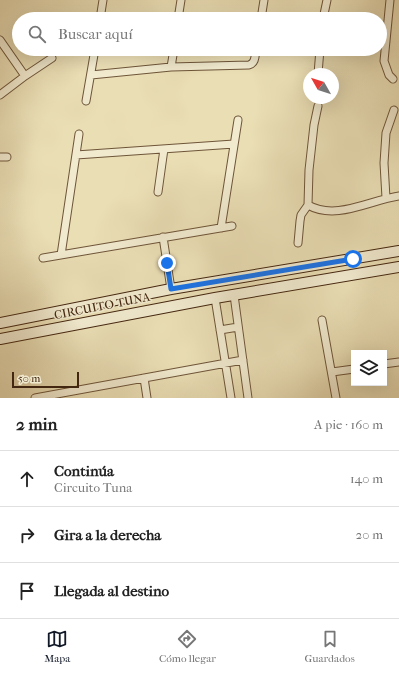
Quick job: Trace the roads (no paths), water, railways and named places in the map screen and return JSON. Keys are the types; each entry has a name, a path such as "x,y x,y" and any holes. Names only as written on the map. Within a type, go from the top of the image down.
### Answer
{"street":[{"path":"101,12 103,0"},
{"path":"179,12 181,0"},
{"path":"262,12 264,0"},
{"path":"324,12 327,0"},
{"path":"387,30 390,0"},
{"path":"0,40 25,76"},
{"path":"86,101 94,56"},
{"path":"171,67 173,56"},
{"path":"91,74 171,67 249,65 254,61 255,56"},
{"path":"318,68 319,56"},
{"path":"384,56 384,60 393,79"},
{"path":"0,95 52,58"},
{"path":"298,243 301,215 308,205 309,170 314,125 318,106"},
{"path":"386,198 384,163 386,133 394,110"},
{"path":"221,228 238,120"},
{"path":"61,255 80,134"},
{"path":"76,155 234,144"},
{"path":"158,192 164,149"},
{"path":"308,205 321,211 339,211 386,198 399,196"},
{"path":"43,258 232,226"},
{"path":"163,237 171,289"},
{"name":"CIRCUITO TUNA","path":"0,323 171,289 399,251"},
{"name":"CIRCUITO TUNA","path":"0,339 215,298 399,267"},
{"path":"234,295 248,398"},
{"path":"215,298 231,398"},
{"path":"322,320 336,398"},
{"path":"220,330 238,327"},
{"path":"35,398 64,395 225,362 243,360"},
{"path":"387,364 399,362"},
{"path":"332,372 351,369"},
{"path":"144,378 147,398"}]}
